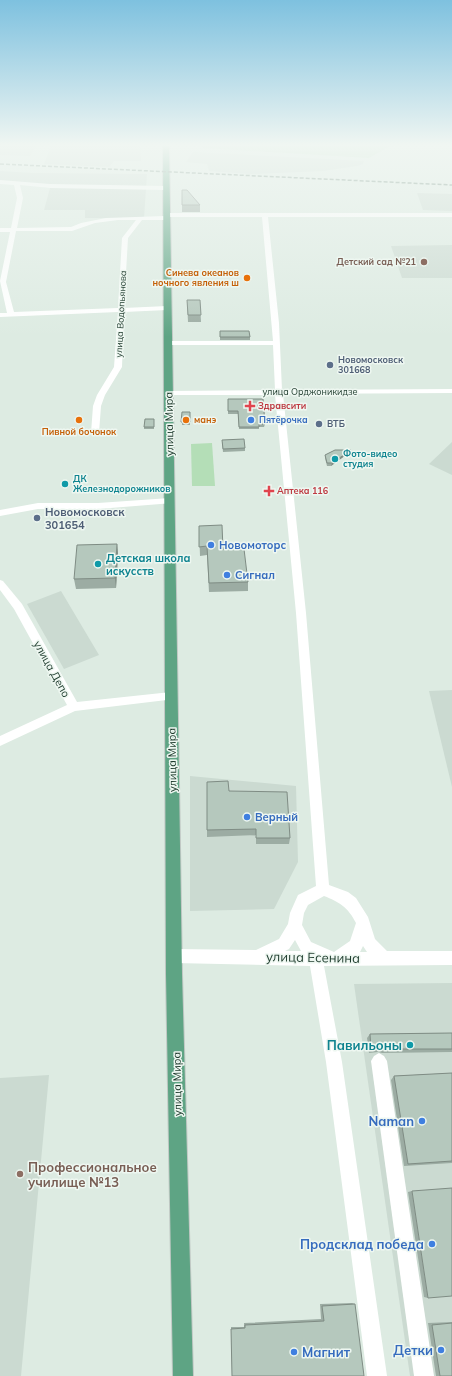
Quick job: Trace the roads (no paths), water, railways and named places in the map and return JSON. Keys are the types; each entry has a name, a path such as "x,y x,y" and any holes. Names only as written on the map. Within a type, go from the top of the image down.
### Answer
{"main road":[{"name":"улица Мира","path":"166,208 174,956 183,1376"}],"street":[{"path":"11,314 2,281 13,230 16,226 19,208"},
{"path":"0,230 72,229 79,225 111,219 166,217 265,215 452,215"},
{"path":"265,215 301,613 323,889"},
{"name":"улица Водопьянова","path":"95,433 97,406 101,395 118,367 125,238 140,219"},
{"path":"0,315 167,308"},
{"path":"168,344 277,343"},
{"name":"улица Орджоникидзе","path":"169,393 280,391 452,391"},
{"path":"0,513 38,506 98,506 170,502"},
{"name":"улица Депо","path":"0,583 18,607 74,707 0,741"},
{"path":"74,707 171,696"},
{"path":"323,889 350,900 355,905 363,922 369,943 384,958"},
{"path":"259,957 284,944 295,926 297,913 304,900 323,889"},
{"path":"295,926 306,947 335,959 356,946 363,922"},
{"name":"улица Есенина","path":"174,956 335,959 452,958"},
{"path":"316,958 334,1062 377,1376"},
{"path":"379,1061 424,1376"}],"place":[{"name":"Детский сад №21","path":"424,262"},
{"name":"Синева океанов ночного явления ш","path":"247,278"},
{"name":"Новомосковск 301668","path":"330,365"},
{"name":"Здравсити","path":"250,406"},
{"name":"Пивной бочонок","path":"79,420"},
{"name":"манэ","path":"186,420"},
{"name":"Пятёрочка","path":"251,420"},
{"name":"ВТБ","path":"319,424"},
{"name":"Фото-видео студия","path":"335,459"},
{"name":"ДК Железнодорожников","path":"65,484"},
{"name":"Аптека 116","path":"269,491"},
{"name":"Новомосковск 301654","path":"37,518"},
{"name":"Новомоторс","path":"211,545"},
{"name":"Детская школа искусств","path":"98,564"},
{"name":"Сигнал","path":"227,575"},
{"name":"Верный","path":"247,817"},
{"name":"Павильоны","path":"410,1045"},
{"name":"Naman","path":"422,1121"},
{"name":"Профессиональное училище №13","path":"20,1174"},
{"name":"Продсклад победа","path":"432,1244"},
{"name":"Детки","path":"441,1350"},
{"name":"Магнит","path":"294,1352"}]}
